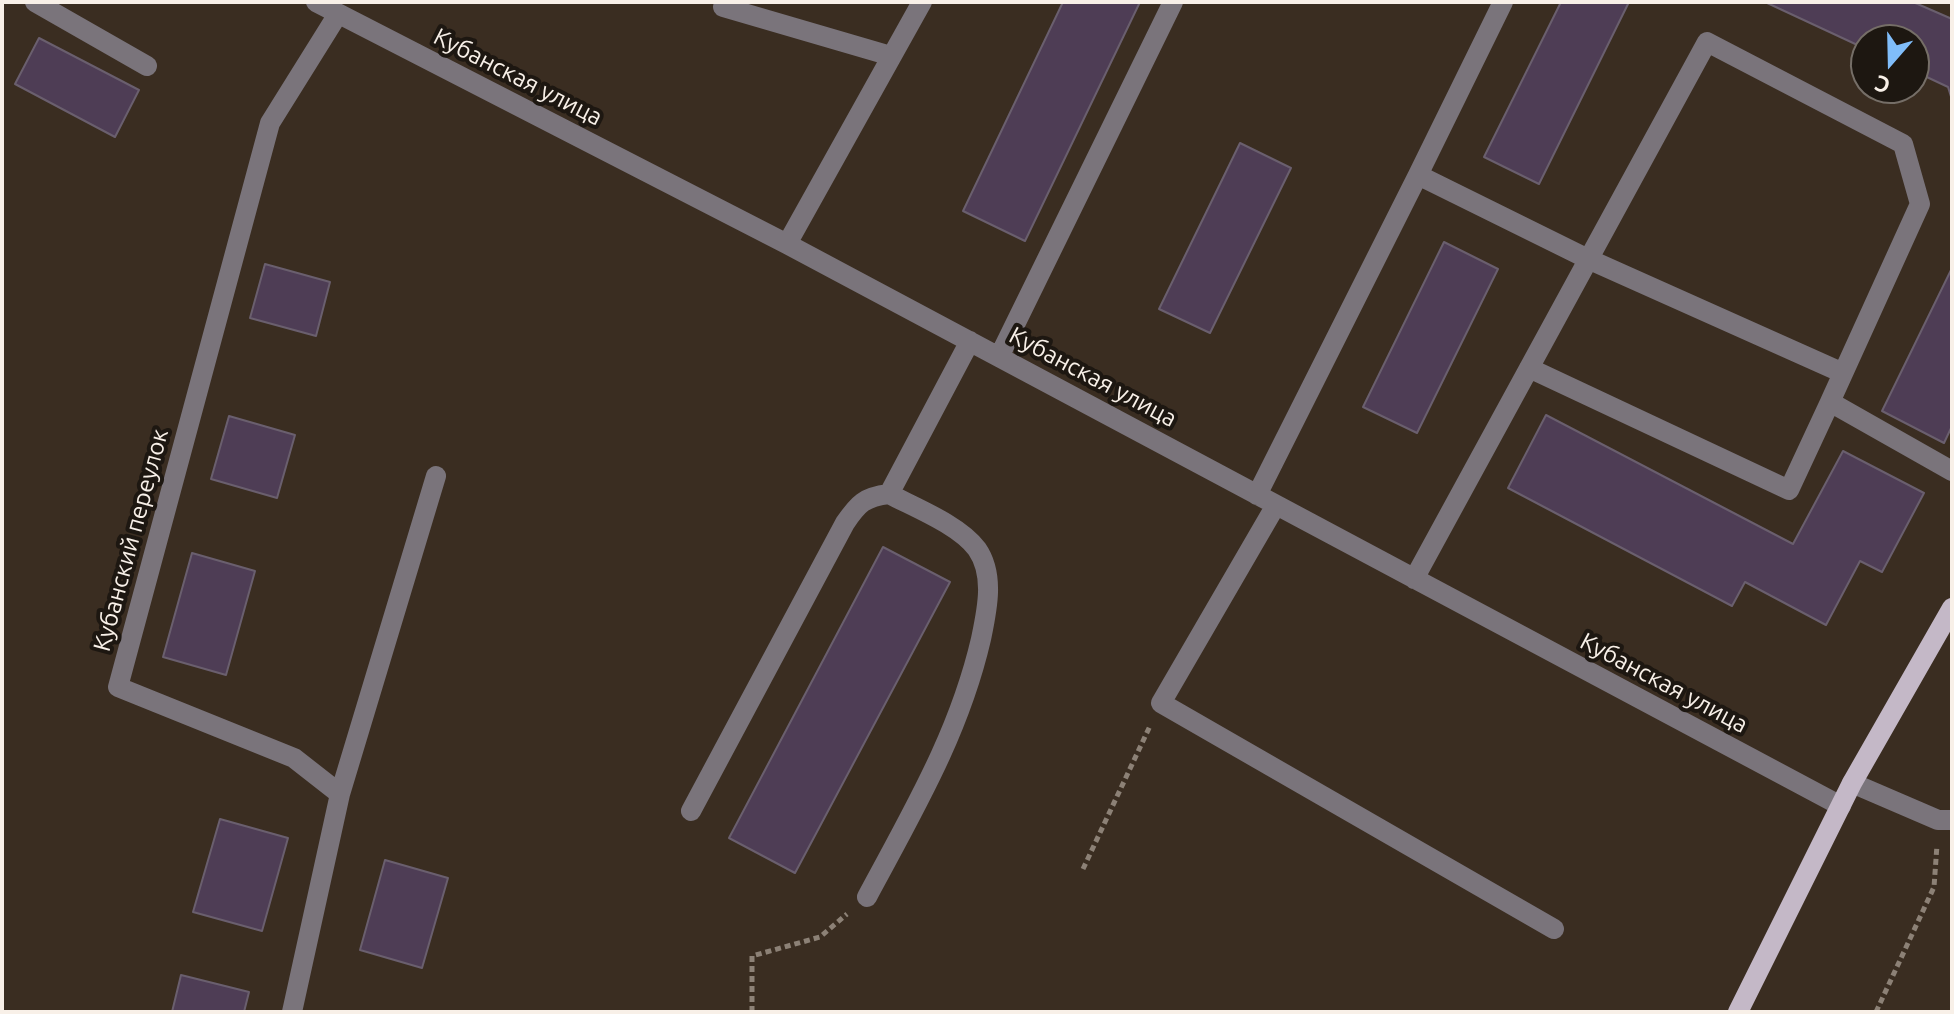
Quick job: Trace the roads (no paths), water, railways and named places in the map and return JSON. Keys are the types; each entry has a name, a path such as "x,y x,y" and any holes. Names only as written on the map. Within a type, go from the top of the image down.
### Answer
{"main road":[{"path":"1738,1012 1852,783 1952,608"}],"street":[{"path":"35,2 147,66"},
{"path":"787,244 922,2"},
{"path":"999,357 1173,2"},
{"path":"1257,495 1503,2"},
{"name":"Кубанская улица","path":"318,3 787,244 1841,806"},
{"path":"723,7 891,56"},
{"name":"Кубанский переулок","path":"338,14 270,123 118,687 294,758 340,794"},
{"path":"1414,579 1588,259 1707,42 1903,144 1920,204 1789,490 1529,368"},
{"path":"1418,175 1588,259 1843,373"},
{"path":"889,494 970,341"},
{"path":"1830,402 1952,471"},
{"path":"292,1012 340,794 436,476"},
{"path":"691,811 845,523 858,504 889,494 963,533 978,551 986,568 988,594 977,655 962,707 939,762 867,897"},
{"path":"1276,505 1161,703 1554,929"},
{"path":"1852,783 1945,820"}]}
